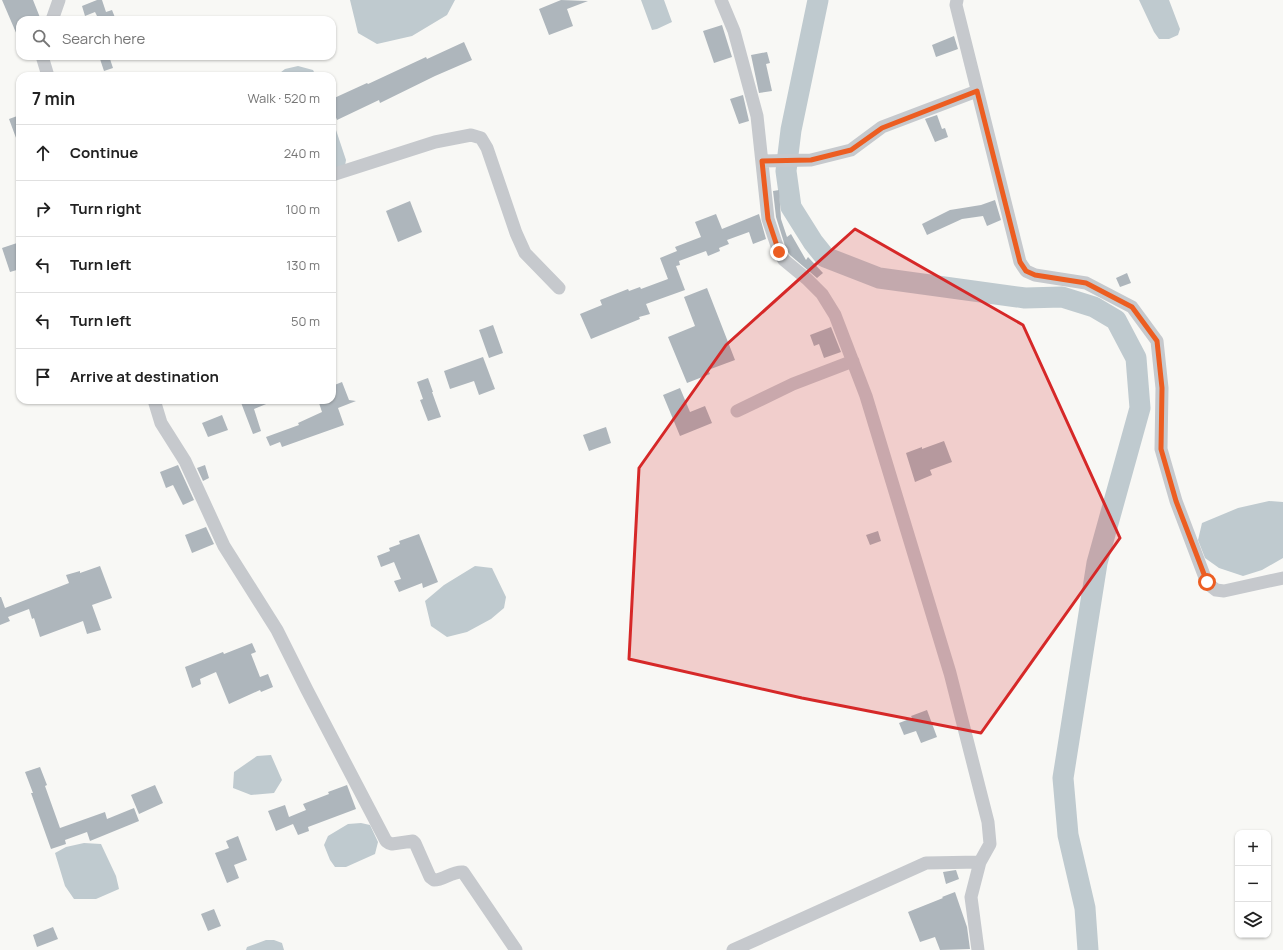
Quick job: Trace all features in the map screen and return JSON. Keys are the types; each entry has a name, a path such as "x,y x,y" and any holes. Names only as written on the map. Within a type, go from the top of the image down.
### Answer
{"street":[{"path":"53,16 59,0"},
{"path":"721,0 734,31 757,116 765,161 768,219 779,252 784,260 822,294 835,315 866,396 956,696 988,822 990,844 980,862 971,897 978,950"},
{"path":"957,0 956,5 1020,262 1026,271 1035,275 1086,283 1132,307 1157,341 1162,388 1161,449 1176,501 1207,582 1216,590 1224,591 1283,578"},
{"path":"43,60 47,72"},
{"path":"765,161 811,160 851,150 882,128 977,91"},
{"path":"336,174 435,142 471,135 481,138 487,148 516,233 525,253 559,288"},
{"path":"737,411 792,384 853,361"},
{"path":"155,404 161,423 185,461 224,546 277,630 386,841 392,844 413,841 430,877 434,880 438,880 456,872 463,872 516,950"},
{"path":"733,950 926,863 980,862"}],"highlighted area":[{"path":"855,229 1023,325 1120,538 981,733 802,698 629,659 639,468 726,345"}],"shaded area":[{"path":"350,0 455,0 447,15 412,36 377,44 358,33"},
{"path":"641,0 664,0 672,22 652,30"},
{"path":"1139,0 1169,0 1180,29 1178,35 1169,39 1159,39 1154,32"},
{"path":"298,66 313,70 314,72 281,72 285,69"},
{"path":"336,130 346,160 345,166 336,169"},
{"path":"1269,501 1283,502 1283,558 1262,570 1243,576 1219,568 1205,558 1198,540 1202,523 1238,508"},
{"path":"475,566 492,568 506,597 504,608 491,619 467,632 447,637 431,626 425,601 444,585"},
{"path":"271,755 282,780 274,793 251,795 233,788 234,772 257,756"},
{"path":"361,823 370,825 378,842 375,854 346,867 335,867 330,860 324,845 328,836 348,824"},
{"path":"84,843 101,844 116,876 119,889 96,899 74,899 65,886 55,853 66,847"},
{"path":"266,940 274,940 282,943 284,950 246,950 247,947"}],"building":[{"path":"2,0 33,0 39,16 16,16 16,33"},
{"path":"97,0 102,0 106,12 112,10 114,16 97,16 95,12 85,16 82,6"},
{"path":"561,0 588,1 567,9 573,26 549,35 539,9"},
{"path":"722,25 732,57 714,63 703,31"},
{"path":"954,36 958,49 936,57 932,45"},
{"path":"464,42 472,60 380,103 379,100 337,120 336,97 426,57 427,59"},
{"path":"767,52 770,63 766,64 772,91 759,93 751,55"},
{"path":"100,60 110,60 113,68 104,71"},
{"path":"743,95 749,121 739,124 730,99"},
{"path":"937,115 942,129 945,128 948,137 935,142 925,119"},
{"path":"16,116 16,138 9,119"},
{"path":"779,190 781,219 787,237 791,234 806,260 808,257 823,273 817,278 790,255 786,249 776,217 773,191"},
{"path":"995,200 1001,220 987,226 983,216 962,219 927,235 922,224 950,210 981,205"},
{"path":"410,201 422,232 398,242 386,211"},
{"path":"716,214 722,229 759,214 766,239 753,244 749,232 727,240 729,244 719,248 720,251 708,256 706,251 679,261 680,265 676,266 685,290 646,304 650,314 639,317 640,319 591,339 580,314 602,305 600,300 628,289 629,291 640,287 641,289 668,279 660,258 677,251 675,247 701,237 695,222"},
{"path":"16,243 16,270 10,272 2,248"},
{"path":"1127,273 1131,283 1120,287 1116,278"},
{"path":"707,288 735,360 708,370 710,374 687,383 668,337 695,326 684,297"},
{"path":"493,325 503,353 489,358 479,330"},
{"path":"831,327 841,352 824,358 819,344 814,346 810,335"},
{"path":"483,357 495,389 479,395 474,381 450,389 444,371"},
{"path":"428,378 441,417 428,421 420,400 423,399 417,382"},
{"path":"342,382 349,400 356,401 338,408 344,425 282,447 280,442 270,446 266,437 299,425 298,423 322,412 319,404 336,404 336,384"},
{"path":"680,388 690,412 705,406 712,423 680,436 663,395"},
{"path":"242,404 266,404 254,409 261,431 253,434"},
{"path":"222,415 228,430 208,437 202,423"},
{"path":"606,427 611,443 589,451 583,435"},
{"path":"944,441 952,462 930,470 932,475 915,482 906,453"},
{"path":"178,465 194,500 183,505 173,485 166,488 160,472"},
{"path":"205,465 209,478 203,481 197,468"},
{"path":"206,527 214,544 192,553 185,535"},
{"path":"878,531 881,541 870,545 866,535"},
{"path":"419,534 438,582 423,588 422,583 399,592 394,581 401,579 394,562 381,567 377,556 390,551 389,548 400,544 399,541"},
{"path":"100,566 112,598 92,605 101,630 87,634 83,621 40,637 34,618 32,619 29,609 8,617 10,621 0,625 0,597 5,608 69,583 66,575 80,571 80,573"},
{"path":"252,643 256,652 251,654 260,677 268,674 273,687 261,692 260,690 229,704 216,672 200,679 201,684 192,688 185,667 223,652 224,654"},
{"path":"927,710 937,737 921,743 916,731 904,735 899,723 912,718 911,716"},
{"path":"40,767 60,828 105,812 107,819 134,808 139,821 90,841 87,832 65,840 66,844 51,849 25,772"},
{"path":"155,785 163,803 139,814 131,795"},
{"path":"347,785 356,809 308,827 309,831 298,835 293,824 276,831 268,811 285,805 289,817 306,810 303,804"},
{"path":"238,836 247,860 234,865 239,878 227,883 215,853 229,848 226,841"},
{"path":"956,870 959,879 946,884 943,872"},
{"path":"955,892 967,927 970,949 940,950 935,937 920,942 908,912"},
{"path":"214,909 221,926 208,931 201,914"},
{"path":"53,927 58,939 37,947 33,935"}],"waterway":[{"path":"818,0 791,130 786,171 791,207 813,242 825,257 879,278 1025,298 1062,297 1094,307 1116,320 1136,358 1140,408 1097,563 1063,778 1068,835 1085,908 1088,950"}],"route":[{"path":"779,252 768,219 762,161 811,160 851,150 882,128 977,91 1020,262 1026,271 1035,275 1086,283 1132,307 1157,341 1162,388 1161,449 1176,501 1207,582"}]}
